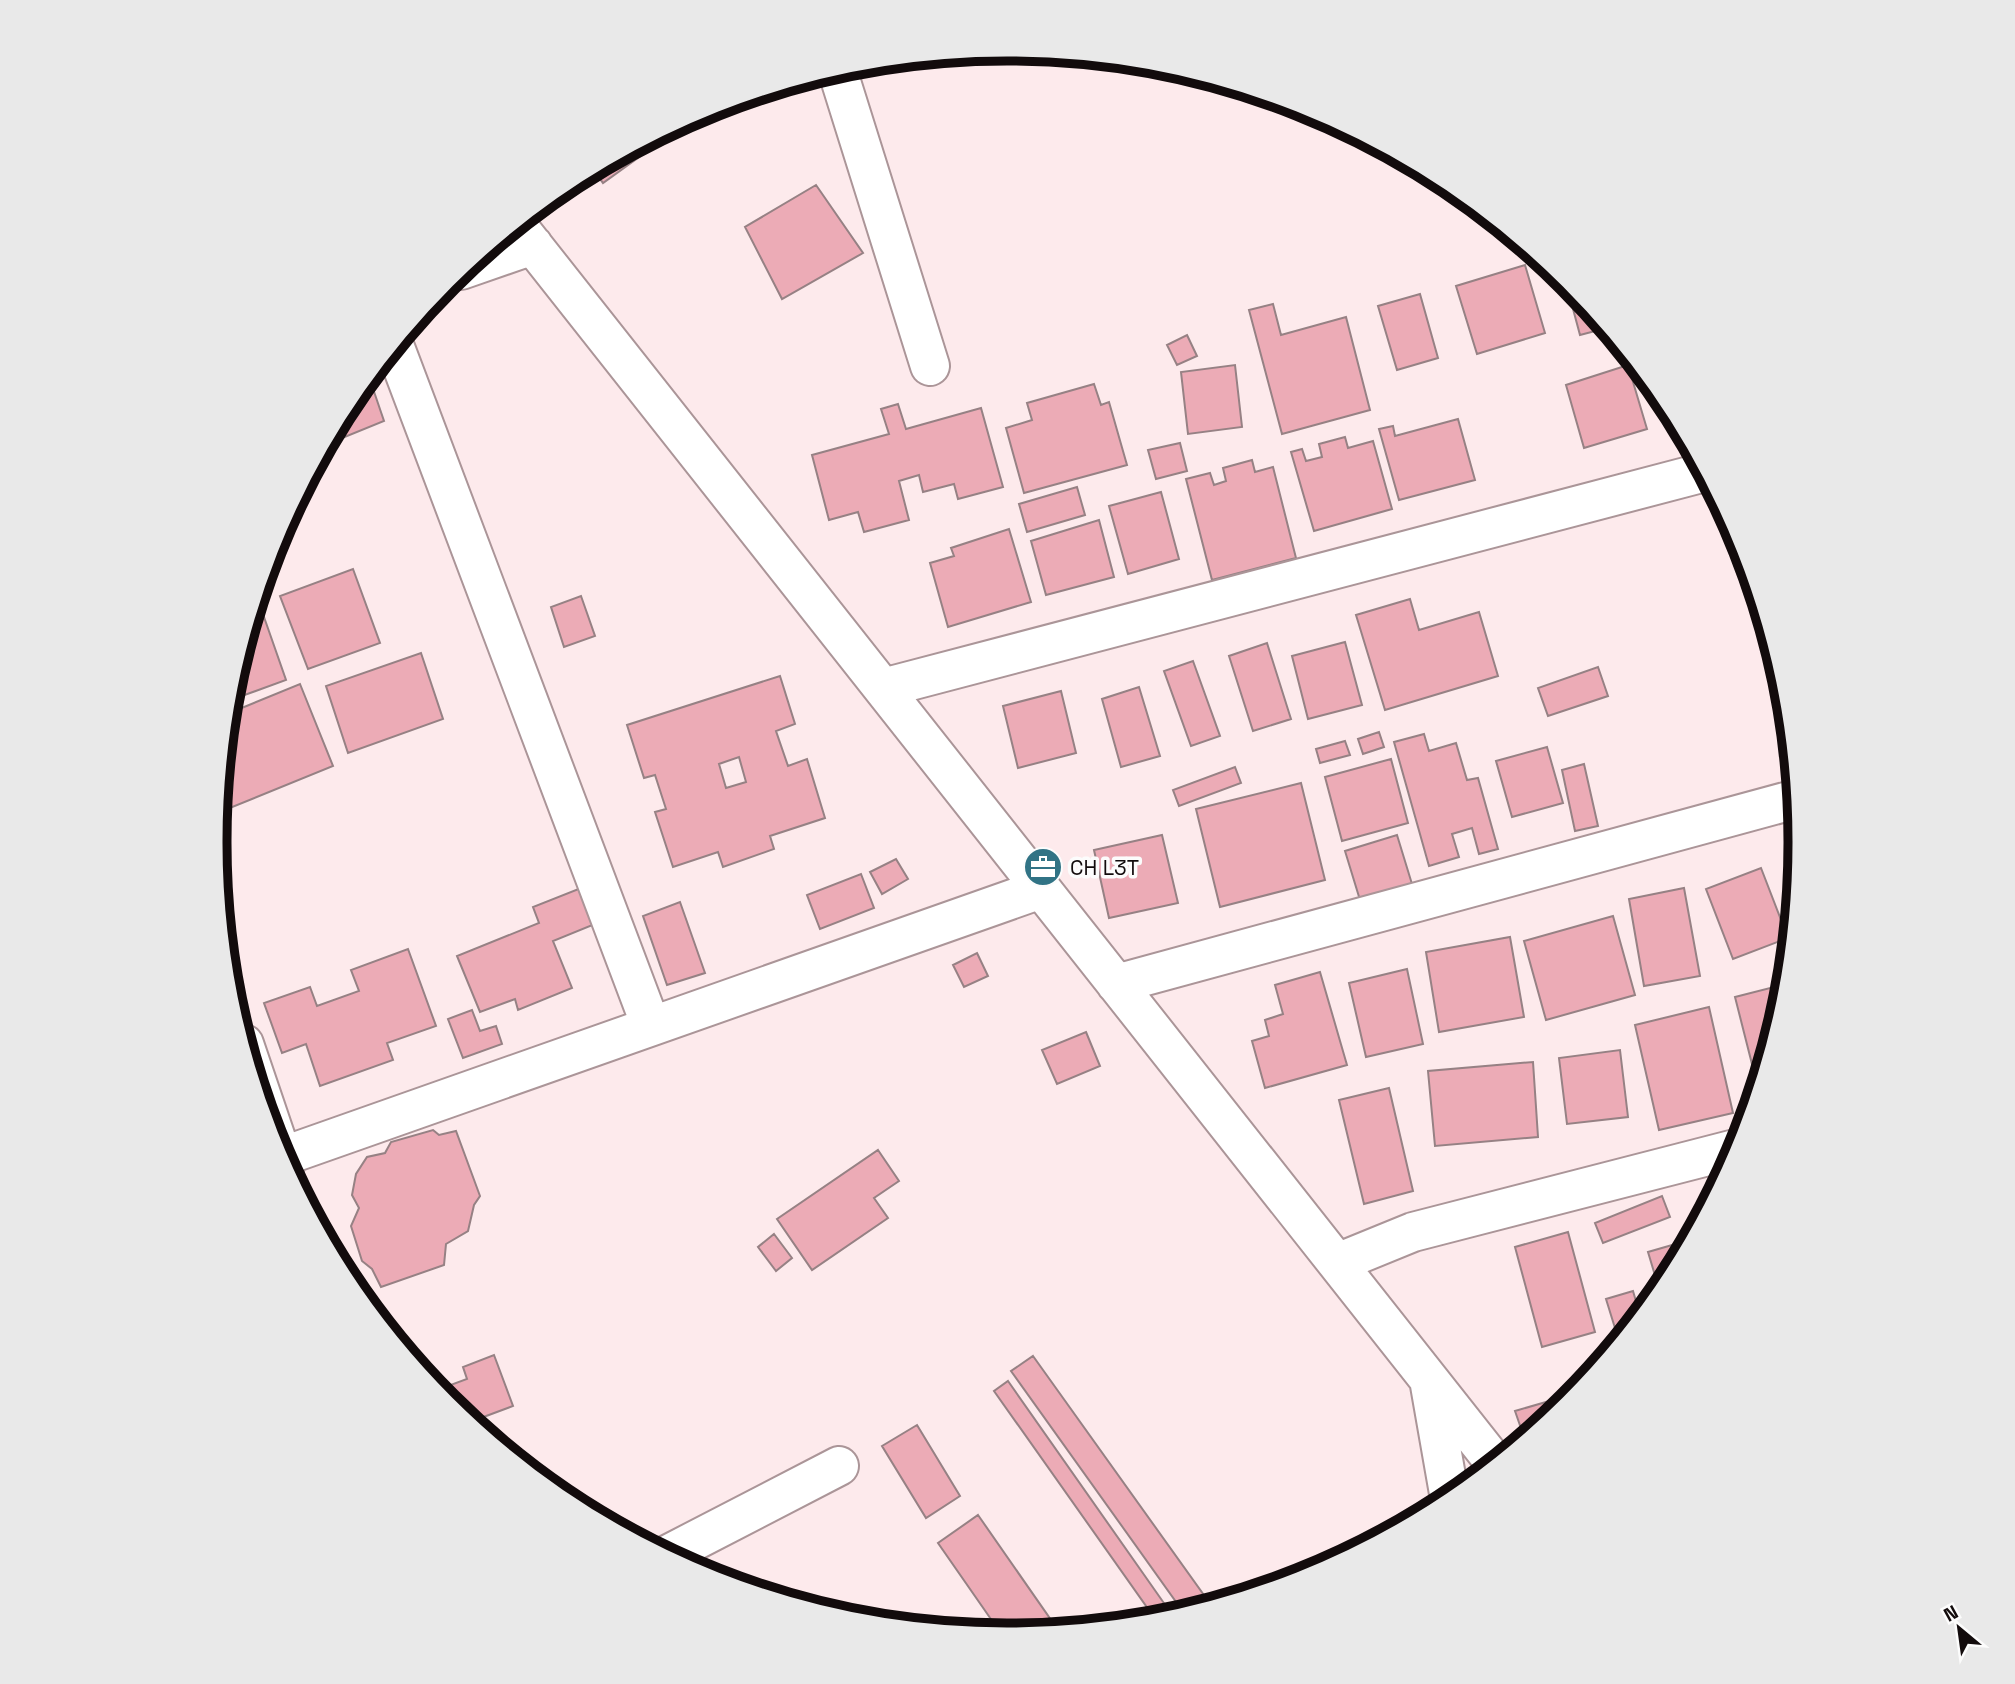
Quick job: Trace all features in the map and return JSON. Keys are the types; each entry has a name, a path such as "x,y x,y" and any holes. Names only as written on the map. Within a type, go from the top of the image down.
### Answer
{"street":[{"path":"840,80 930,366"},
{"path":"502,248 525,235 1489,1456"},
{"path":"398,355 651,1026"},
{"path":"883,688 1696,474"},
{"path":"1116,984 1787,801"},
{"path":"293,1156 651,1026 1041,889"},
{"path":"1337,1263 1413,1233 1724,1152"},
{"path":"1429,1379 1448,1486"},
{"path":"678,1549 839,1466"}],"building":[{"path":"654,146 603,183 599,177"},
{"path":"816,185 863,253 782,299 745,227"},
{"path":"1525,265 1545,333 1477,354 1456,286"},
{"path":"1420,294 1438,358 1397,370 1378,306"},
{"path":"1571,302 1597,331 1580,335"},
{"path":"1273,304 1281,335 1346,317 1370,410 1282,434 1249,310"},
{"path":"1187,335 1197,356 1177,365 1167,345"},
{"path":"1235,365 1242,427 1188,434 1181,372"},
{"path":"1626,366 1647,429 1584,448 1566,385"},
{"path":"1094,384 1101,405 1109,402 1127,465 1024,493 1006,428 1032,420 1027,403"},
{"path":"373,388 384,421 339,439"},
{"path":"898,404 906,429 981,408 1003,487 958,499 954,484 923,492 919,475 899,481 909,520 864,532 858,512 829,520 812,455 889,434 881,409"},
{"path":"1458,419 1475,480 1399,500 1379,429 1393,426 1395,436"},
{"path":"1345,437 1348,448 1373,441 1392,509 1314,531 1291,452 1302,449 1306,461 1322,457 1319,444"},
{"path":"1180,443 1187,471 1156,479 1148,450"},
{"path":"1252,460 1255,472 1273,467 1296,558 1212,580 1186,479 1210,473 1214,485 1226,481 1223,468"},
{"path":"1077,487 1085,515 1027,532 1019,504"},
{"path":"1161,492 1179,559 1128,574 1109,506"},
{"path":"1099,520 1114,577 1046,595 1031,541"},
{"path":"1009,529 1031,602 948,627 930,563 954,556 951,548"},
{"path":"353,569 380,643 308,669 280,596"},
{"path":"581,596 595,636 564,647 551,607"},
{"path":"1410,599 1419,630 1479,612 1498,676 1385,710 1356,615"},
{"path":"264,617 286,680 241,696 253,640 260,619"},
{"path":"1345,642 1362,705 1308,719 1292,656"},
{"path":"1267,643 1291,719 1253,731 1229,656"},
{"path":"421,653 443,719 348,753 326,686"},
{"path":"1193,661 1220,736 1191,746 1164,671"},
{"path":"1598,667 1608,696 1548,716 1538,688"},
{"path":"780,676 795,724 776,731 788,766 807,759 825,818 770,836 774,849 723,867 718,852 673,867 655,812 666,809 655,775 644,778 627,725","holes":["739,757 746,782 726,788 719,764"]},
{"path":"300,684 333,766 228,809 233,740 239,709"},
{"path":"1139,687 1160,756 1121,767 1102,699"},
{"path":"1061,691 1076,753 1018,768 1003,706"},
{"path":"1379,732 1384,747 1363,754 1358,739"},
{"path":"1424,734 1429,751 1456,743 1467,780 1478,778 1498,849 1479,854 1472,828 1452,834 1459,857 1429,866 1394,742"},
{"path":"1345,741 1350,755 1320,763 1316,749"},
{"path":"1547,747 1563,803 1512,817 1496,761"},
{"path":"1391,759 1408,823 1342,841 1325,777"},
{"path":"1584,764 1598,826 1575,831 1562,770"},
{"path":"1235,767 1241,783 1179,806 1173,790"},
{"path":"1301,783 1325,880 1220,907 1196,809"},
{"path":"1162,835 1178,903 1109,918 1094,850"},
{"path":"1397,835 1412,884 1360,900 1345,851"},
{"path":"896,859 908,879 882,894 870,872"},
{"path":"1761,868 1784,927 1782,940 1733,959 1706,889"},
{"path":"861,874 874,908 820,929 807,895"},
{"path":"581,888 595,924 553,941 572,988 518,1010 515,999 480,1012 457,956 539,923 533,907"},
{"path":"1684,888 1700,976 1644,986 1629,899"},
{"path":"680,902 705,973 667,985 643,916"},
{"path":"1613,916 1635,995 1546,1020 1524,941"},
{"path":"1510,937 1524,1017 1439,1032 1426,952"},
{"path":"408,949 436,1026 387,1043 393,1060 320,1086 306,1044 282,1053 264,1003 310,987 317,1006 359,991 351,970"},
{"path":"977,953 988,976 964,987 953,965"},
{"path":"1407,969 1423,1044 1366,1057 1349,983"},
{"path":"1320,972 1347,1065 1265,1088 1252,1041 1269,1036 1265,1020 1283,1014 1275,985"},
{"path":"1774,987 1754,1071 1735,997"},
{"path":"1709,1007 1733,1113 1659,1130 1635,1025"},
{"path":"472,1010 480,1031 496,1026 502,1044 463,1058 448,1019"},
{"path":"1086,1032 1100,1066 1057,1084 1042,1050"},
{"path":"1620,1050 1628,1117 1567,1124 1559,1058"},
{"path":"1533,1062 1538,1137 1435,1146 1428,1071"},
{"path":"1389,1088 1413,1191 1364,1204 1339,1100"},
{"path":"433,1130 439,1135 456,1131 480,1196 474,1205 468,1231 446,1244 444,1265 381,1287 372,1269 362,1261 351,1226 359,1208 352,1195 356,1174 367,1157 385,1153 391,1142"},
{"path":"878,1150 899,1181 874,1198 888,1218 812,1270 777,1219"},
{"path":"1662,1196 1670,1217 1603,1243 1595,1223"},
{"path":"1568,1232 1595,1332 1542,1347 1515,1247"},
{"path":"774,1234 792,1258 776,1271 758,1247"},
{"path":"1677,1244 1656,1278 1648,1252"},
{"path":"1633,1291 1637,1304 1616,1331 1606,1299"},
{"path":"494,1355 513,1406 481,1418 448,1386 467,1379 463,1367"},
{"path":"1033,1356 1205,1597 1177,1604 1011,1371"},
{"path":"1008,1381 1166,1606 1149,1610 994,1391"},
{"path":"1554,1400 1521,1429 1515,1411"},
{"path":"917,1425 960,1496 926,1518 882,1446"},
{"path":"978,1515 1052,1621 993,1622 938,1543"}],"place":[{"name":"CH L3T","path":"1043,867"}]}
